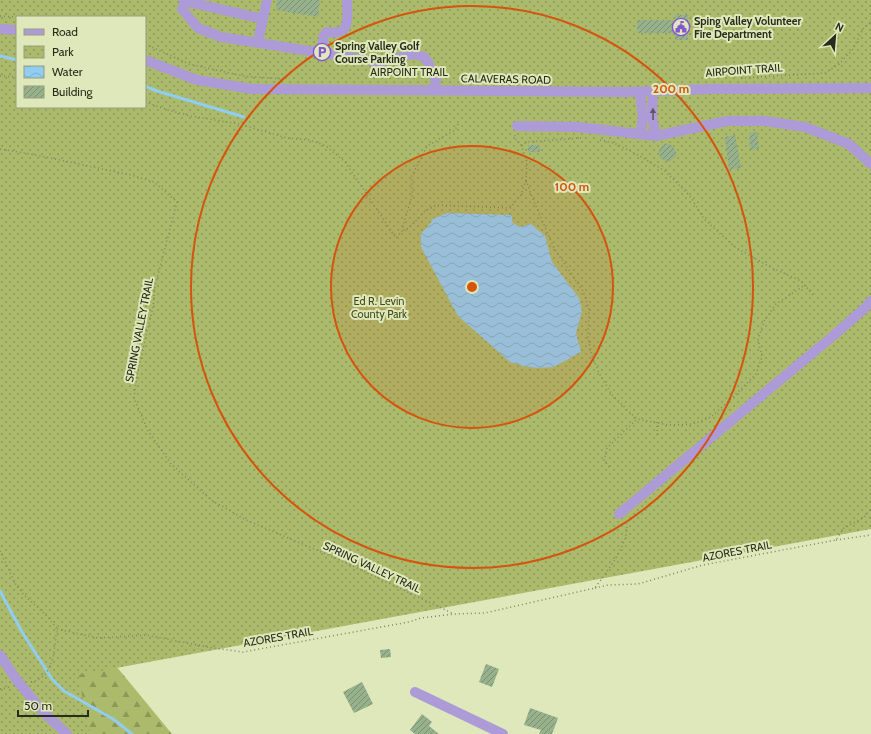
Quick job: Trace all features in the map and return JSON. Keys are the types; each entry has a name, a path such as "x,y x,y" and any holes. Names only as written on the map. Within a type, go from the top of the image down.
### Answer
{"street":[{"path":"258,42 267,0"},
{"path":"321,53 324,35 326,32 336,34 342,32 345,28 347,19 347,0"},
{"path":"263,19 184,1 182,9 198,28 221,37 380,62 414,54 420,55 424,57 429,64 436,80 434,90"},
{"path":"0,29 16,30"},
{"name":"CALAVERAS ROAD","path":"146,60 197,80 252,89 653,92 871,85"},
{"path":"640,92 643,118 640,134"},
{"path":"653,92 652,117 656,136"},
{"path":"516,129 578,127 656,136 727,121 766,121 805,127 849,144 871,164"},
{"path":"619,514 833,336 871,301"},
{"path":"0,655 20,684 42,711 67,734"},
{"path":"415,692 503,734"}],"path":[{"path":"0,16 16,17"},
{"name":"AIRPOINT TRAIL","path":"741,78 825,73 839,64 853,49 864,27 871,24"},
{"path":"146,44 189,64 243,76 287,79"},
{"path":"0,76 16,77"},
{"path":"146,102 191,116 239,124 287,138 310,140 326,146 345,162 396,238 403,230 409,228 424,212 436,205 510,208 521,195 526,180 526,162 521,145 515,138 516,129"},
{"path":"403,230 412,196 412,176 427,146 455,130 458,124"},
{"path":"521,145 527,142 585,137"},
{"path":"599,140 614,143 665,171 690,196 704,219 735,247 772,268 801,281 814,296"},
{"name":"SPRING VALLEY TRAIL","path":"0,149 109,171 154,182 177,202 156,286 153,307 137,375 134,398 148,431 171,464 211,500 246,520 340,560 454,614"},
{"path":"526,180 554,248 583,291 589,309 588,338 592,356 599,372 612,395 637,419 670,425 693,424 711,417 732,399 756,374 762,357 758,340 764,321 776,304 805,285"},
{"path":"609,467 604,460 607,448 637,419"},
{"path":"657,422 657,436"},
{"path":"836,540 844,528 863,518 871,509"},
{"path":"595,588 613,564 625,538 627,528 626,522 619,514"},
{"name":"AZORES TRAIL","path":"57,629 98,638 146,635 213,648 243,652 409,622 421,618 454,614 485,614 608,585 638,584 703,566 836,540 871,535"},
{"path":"0,551 16,585 24,595 47,616 57,629 52,665 40,680 0,689"}],"green space":[{"name":"Ed R. Levin County Park","path":"0,0 871,0 871,529 78,675 91,734 0,734"},
{"path":"0,525 172,734 0,734"}],"water":[{"path":"447,213 512,215 512,222 519,227 531,224 545,236 552,262 579,298 582,311 576,333 581,352 554,367 537,368 523,366 510,362 458,316 421,247 421,233 427,228 433,219"}],"building":[{"path":"277,0 320,0 318,17 276,10"},
{"path":"675,15 688,15 688,40 675,40 675,33 637,33 637,20 675,20"},
{"path":"757,132 759,149 750,150 749,133"},
{"path":"735,135 741,168 729,170 725,137"},
{"path":"665,143 673,146 677,155 669,162 660,158 659,150"},
{"path":"528,145 540,145 540,152 528,152"},
{"path":"390,649 391,657 381,658 380,650"},
{"path":"486,664 499,669 492,687 479,682"},
{"path":"362,682 373,704 354,713 343,692"},
{"path":"530,708 558,718 552,734 539,734 541,730 524,725"},
{"path":"422,714 432,722 429,726 439,734 415,734 410,730"}],"waterway":[{"path":"0,56 16,60"},
{"path":"146,86 244,117"},
{"path":"0,591 22,632 52,679 64,691 113,719 132,734"}],"place":[{"name":"Sping Valley Volunteer Fire Department","path":"681,27"},
{"name":"Spring Valley Golf Course Parking","path":"322,52"}]}
